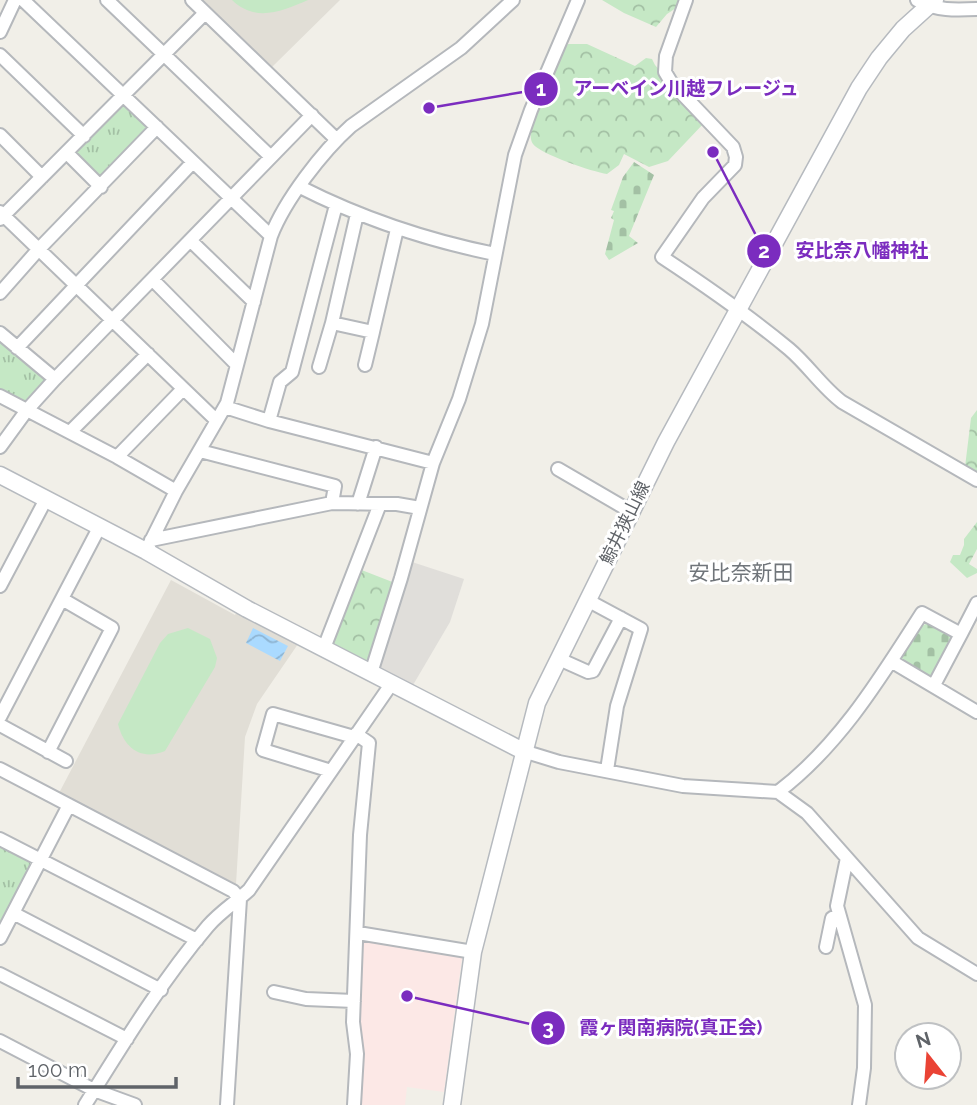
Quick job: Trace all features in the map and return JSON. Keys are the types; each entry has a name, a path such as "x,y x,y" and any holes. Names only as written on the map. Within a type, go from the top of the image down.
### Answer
{"main road":[{"name":"鯨井狭山線","path":"452,1105 473,952 537,702 630,511 859,88 927,2"},
{"path":"0,475 100,526 148,546 247,609 523,751"}],"street":[{"path":"0,32 15,0"},
{"path":"23,0 271,236"},
{"path":"107,0 271,157"},
{"path":"191,0 336,139"},
{"path":"148,546 176,491 225,407 277,219 336,139 454,53 513,0"},
{"path":"371,673 433,463 459,399 482,324 514,155 578,0"},
{"path":"686,0 666,56 665,72 671,82 733,147 736,157 735,165 704,198 662,257 739,307 761,329 790,350 828,391 842,402 977,480"},
{"path":"927,2 951,10 977,9"},
{"path":"205,13 125,96 1,216 216,420"},
{"path":"0,55 84,136"},
{"path":"0,447 27,410 55,379 312,115"},
{"path":"0,293 157,127"},
{"path":"0,135 42,177"},
{"path":"67,153 101,187"},
{"path":"17,348 193,162"},
{"path":"300,187 336,205 397,229 495,254"},
{"path":"269,421 280,382 292,372 336,205"},
{"path":"319,368 357,214"},
{"path":"365,365 397,229"},
{"path":"191,241 254,302"},
{"path":"153,280 237,365"},
{"path":"332,323 373,332"},
{"path":"0,333 55,379"},
{"path":"70,432 148,354"},
{"path":"117,457 183,389"},
{"path":"0,397 117,457 176,491"},
{"path":"225,407 433,463"},
{"path":"358,504 376,447"},
{"path":"200,451 334,486 332,503"},
{"path":"558,469 630,511"},
{"path":"0,586 46,499"},
{"path":"148,546 332,503 397,504 420,508"},
{"path":"324,648 380,504"},
{"path":"0,717 100,526"},
{"path":"48,752 112,628 62,599"},
{"path":"587,600 641,629 617,705 607,770"},
{"path":"934,685 976,607"},
{"path":"778,792 830,746 922,613 961,634"},
{"path":"559,659 593,671 621,618"},
{"path":"891,661 977,712"},
{"path":"85,1105 127,1039 197,940 219,915 240,899 259,876 392,683"},
{"path":"331,771 263,750 273,714 355,736 369,743 360,835 353,1032 357,1054 354,1105"},
{"path":"0,725 66,761"},
{"path":"523,751 559,762 705,789 778,792 807,813 918,939 977,974"},
{"path":"0,769 233,891 240,899 227,1105"},
{"path":"0,938 69,805"},
{"path":"0,839 197,940"},
{"path":"847,858 837,906 865,1005 859,1105"},
{"path":"13,913 161,990"},
{"path":"826,947 832,918 838,915"},
{"path":"358,933 473,952"},
{"path":"0,974 127,1039"},
{"path":"274,992 298,998 354,1001"},
{"path":"0,1041 94,1090 135,1105"}],"shaded area":[{"path":"201,0 340,0 272,67"},
{"path":"409,561 464,579 450,622 413,685 378,667"},
{"path":"171,580 235,615 237,612 298,644 257,704 245,737 236,884 59,793"},
{"path":"363,938 458,953 462,958 444,1092 407,1087 405,1105 356,1105 359,941"}],"green space":[{"path":"232,0 308,0 279,11 260,13 241,7"},
{"path":"602,0 684,0 656,27"},
{"path":"568,44 587,44 635,66 646,58 652,59 705,122 668,161 649,167 624,154 619,165 607,174 546,153 533,144 532,124 542,94"},
{"path":"124,101 152,128 100,181 72,153"},
{"path":"634,162 654,175 629,236 638,243 609,260 605,254 614,220 611,218 614,211 611,210 623,177"},
{"path":"0,337 45,376 45,380 24,402 0,391"},
{"path":"977,410 977,474 965,467 971,418"},
{"path":"977,522 977,549 969,564 977,569 977,573 967,578 950,562 953,555 960,555 964,539"},
{"path":"359,569 395,583 370,664 329,643"},
{"path":"929,622 956,638 931,679 900,661 919,628"},
{"path":"188,628 210,639 217,658 215,667 165,751 156,754 141,753 129,746 118,724 160,643 168,634"},
{"path":"0,844 29,859 31,866 0,926"}],"water":[{"path":"253,628 288,646 280,661 246,643"}],"place":[{"name":"アーベイン川越フレージュ","path":"429,108"},
{"name":"安比奈八幡神社","path":"713,152"},
{"name":"霞ヶ関南病院(真正会)","path":"407,996"}],"district":[{"name":"安比奈新田","path":"741,573"}]}
